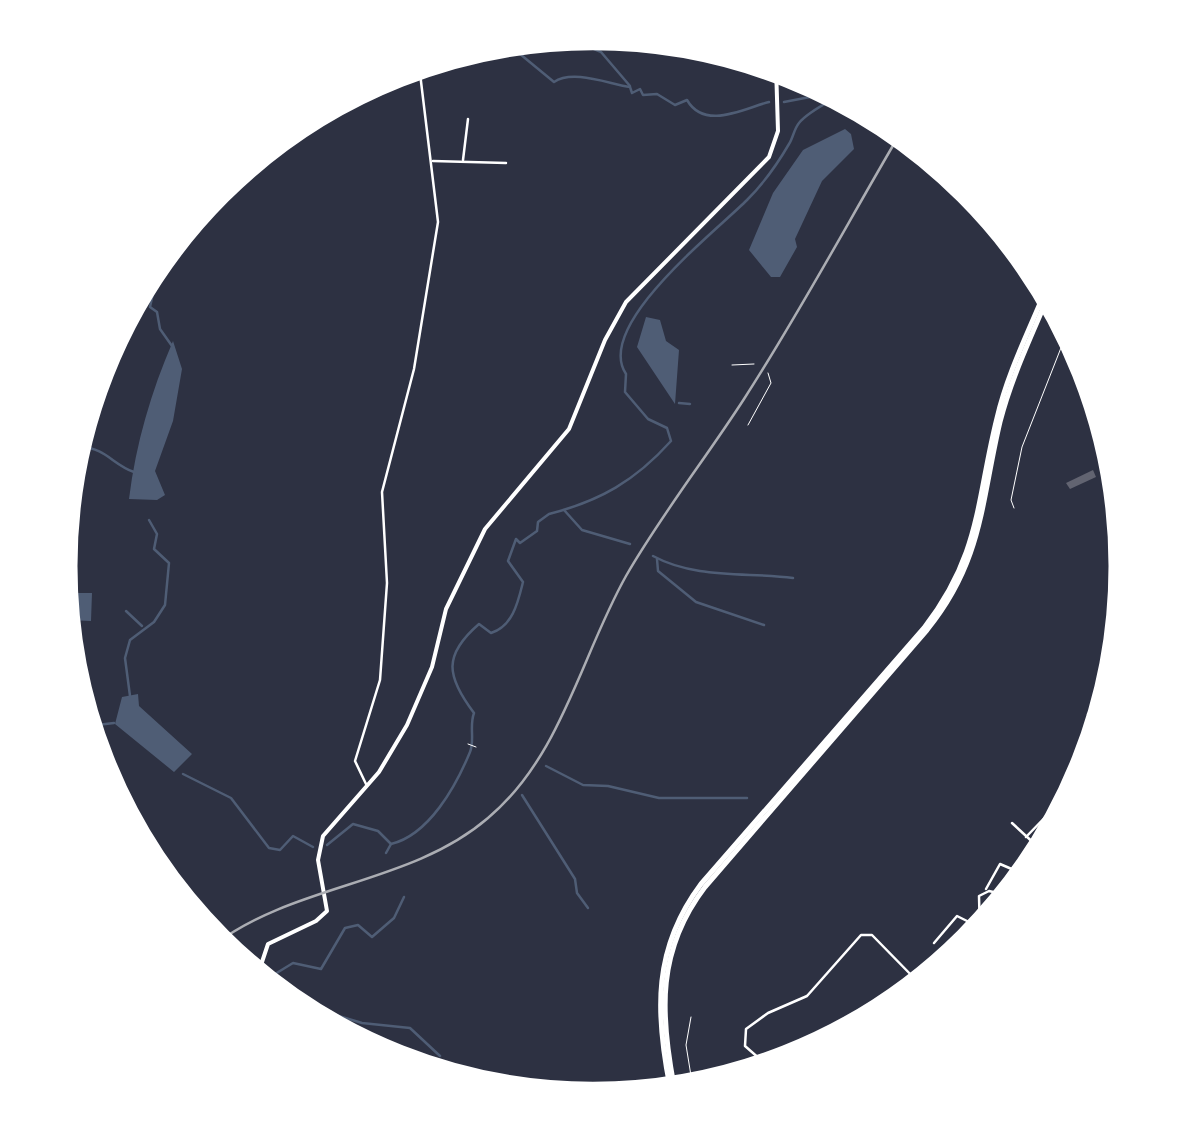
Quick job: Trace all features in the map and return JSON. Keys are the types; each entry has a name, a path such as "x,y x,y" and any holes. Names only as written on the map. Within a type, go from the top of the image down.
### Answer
{"highway":[{"path":"671,1079 658,1001 664,956 678,920 701,884 924,628 954,583 979,518 1002,398 1042,306"}],"main road":[{"path":"261,964 268,944 316,922 328,910 318,860 320,842 368,786 400,738 424,687 440,625 458,579 490,522 569,429 614,320 645,281 769,157 778,131 776,81"}],"street":[{"path":"368,786 359,778 354,761 380,680 387,583 381,501 414,369 437,230 433,161 421,77"},
{"path":"463,162 468,120"},
{"path":"433,161 506,163"},
{"path":"1026,836 1050,811"},
{"path":"1012,823 1032,842"},
{"path":"978,913 977,904 1000,864 1014,870"},
{"path":"986,892 996,893"},
{"path":"934,943 958,916 969,923"},
{"path":"758,1058 745,1046 746,1029 768,1012 807,996 866,934 911,975"}],"lane":[{"path":"732,365 754,364"},
{"path":"748,424 772,383 768,373"}],"path":[{"path":"1014,508 1014,477 1022,447 1062,344"},
{"path":"468,744 476,747"},
{"path":"691,1017 686,1046 691,1076"}],"water":[{"path":"845,129 851,134 854,149 822,181 795,239 797,247 780,277 771,277 749,250 773,193 803,150"},
{"path":"646,317 660,320 666,341 679,350 675,404 637,347"},
{"path":"173,341 182,369 173,421 155,471 165,495 157,500 129,499 145,418"},
{"path":"76,593 92,593 91,621 78,620"},
{"path":"138,694 139,706 192,754 174,772 115,724 122,697"}],"building":[{"path":"1093,470 1096,477 1070,489 1066,483"}],"waterway":[{"path":"592,48 601,52 630,86"},
{"path":"520,54 554,82 581,77 630,87 632,93 640,89 643,95 657,94 675,105 687,100 704,114 726,115 769,102"},
{"path":"784,102 813,96"},
{"path":"386,853 391,844 417,831 440,807 470,752 474,713 454,677 454,656 479,624 491,633 505,625 513,612 523,582 508,561 516,539 520,543 537,531 538,522 549,514 616,488 671,441 667,428 648,419 625,392 621,354 627,331 662,281 770,174 799,123 827,103"},
{"path":"153,292 150,307 157,312 160,329 172,346"},
{"path":"679,403 690,404"},
{"path":"89,448 134,472"},
{"path":"564,510 582,530 630,544"},
{"path":"130,696 125,658 130,640 154,622 165,605 169,563 154,549 157,534 149,520"},
{"path":"653,556 704,571 793,578"},
{"path":"657,559 658,571 696,602 764,625"},
{"path":"126,611 142,626"},
{"path":"100,725 114,723"},
{"path":"546,766 583,785 608,786 659,798 747,798"},
{"path":"183,774 231,798 269,848 280,850 293,836 313,847"},
{"path":"522,795 575,879 577,893 588,908"},
{"path":"327,845 353,824 378,831 391,844"},
{"path":"274,974 293,963 321,969 345,928 358,925 372,937 394,918 404,897"},
{"path":"332,1014 362,1023 410,1028 440,1056"}],"railway":[{"path":"229,935 280,908 424,857 488,818 513,793 552,736 626,576 764,367 894,144"}]}
